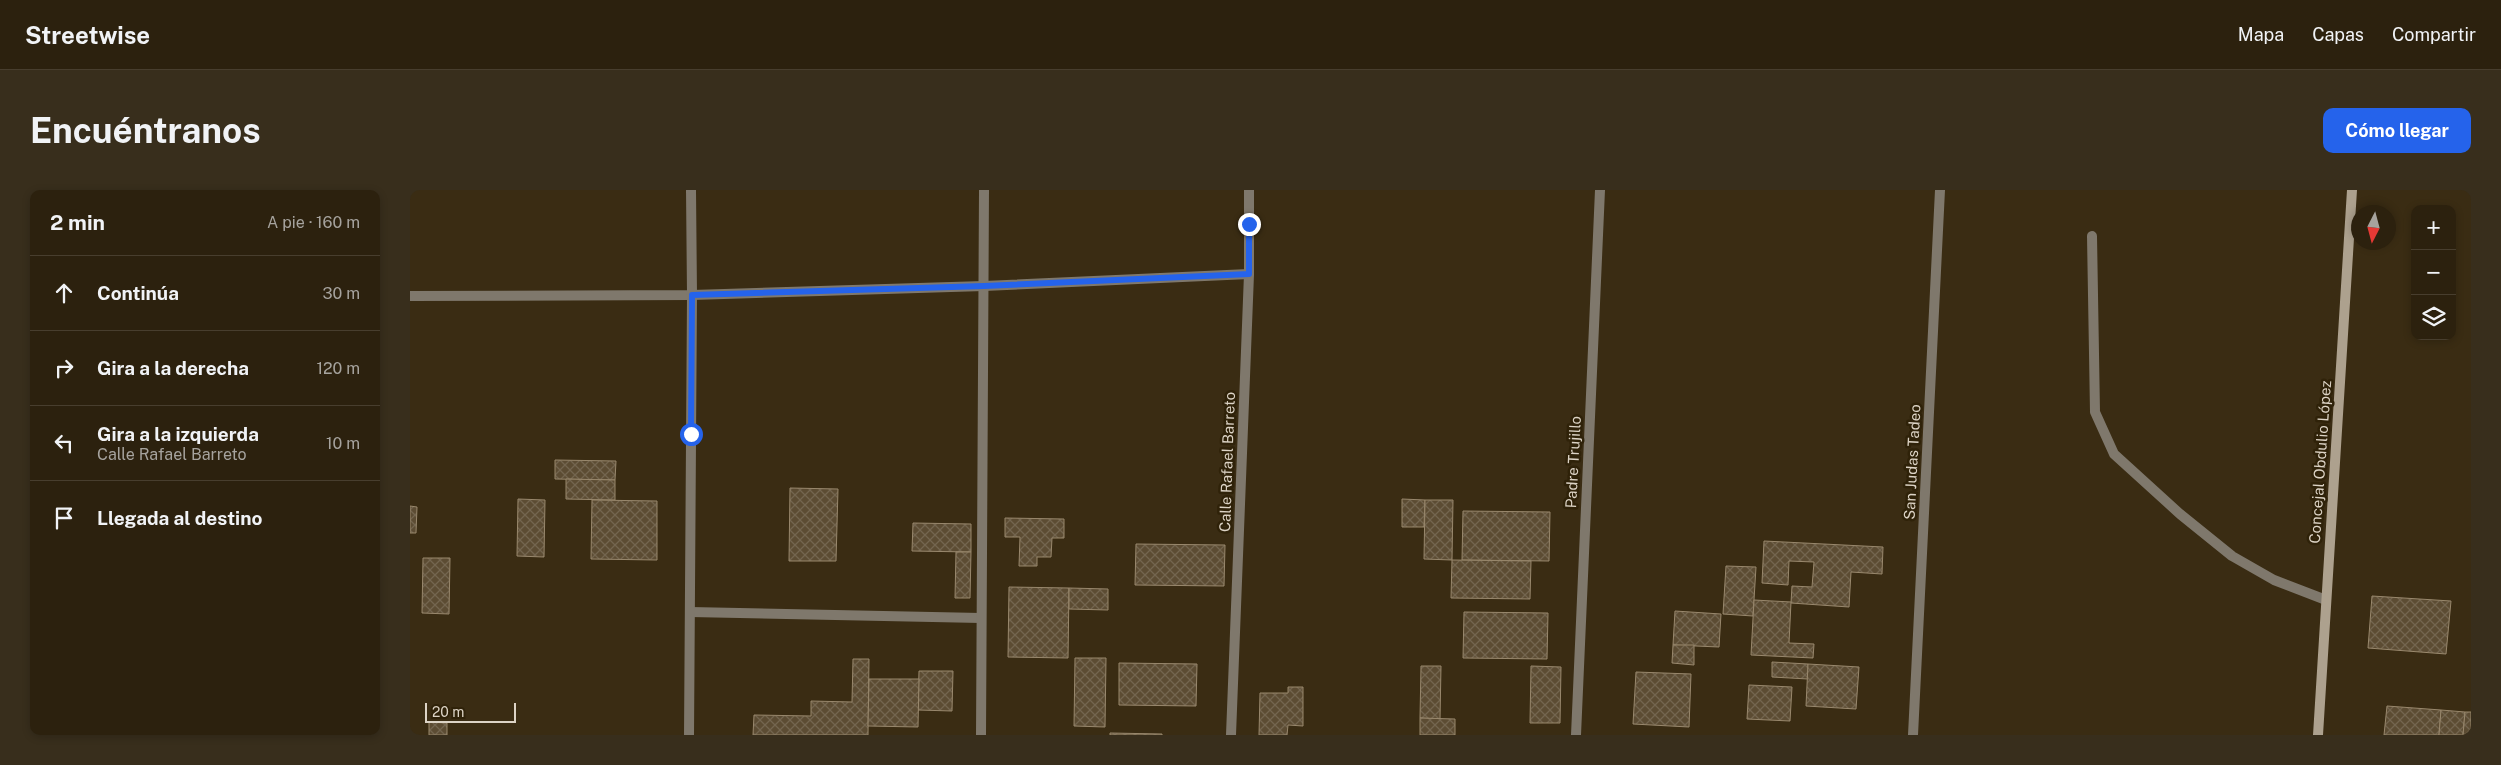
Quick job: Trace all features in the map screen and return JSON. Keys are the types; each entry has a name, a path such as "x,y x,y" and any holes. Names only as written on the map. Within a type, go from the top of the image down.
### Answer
{"street":[{"path":"689,735 691,190"},
{"path":"982,735 984,190"},
{"name":"Calle Rafael Barreto","path":"1232,735 1249,274 1249,190"},
{"name":"Padre Trujillo","path":"1576,735 1600,190"},
{"name":"San Judas Tadeo","path":"1913,735 1940,190"},
{"name":"Concejal Obdulio López","path":"2318,735 2352,190"},
{"path":"2092,236 2095,412 2114,454 2180,514 2232,556 2274,580 2326,600"},
{"path":"410,296 692,295 984,286 1249,274"},
{"path":"690,612 981,618"}],"building":[{"path":"555,460 616,461 615,480 555,479"},
{"path":"566,479 615,480 615,500 566,499"},
{"path":"790,488 838,489 836,561 789,561"},
{"path":"518,499 545,500 544,557 517,556"},
{"path":"1402,499 1425,500 1424,527 1402,527"},
{"path":"592,500 657,501 657,560 591,559"},
{"path":"1425,500 1453,500 1452,560 1424,559"},
{"path":"410,506 417,507 416,533 410,533"},
{"path":"1463,511 1550,512 1549,561 1462,560"},
{"path":"1005,518 1064,519 1064,538 1052,538 1051,557 1037,557 1037,566 1019,566 1020,537 1005,537"},
{"path":"913,523 971,524 971,552 912,551"},
{"path":"1764,541 1883,547 1882,574 1851,572 1849,607 1791,603 1792,586 1812,587 1814,562 1789,561 1788,585 1762,583"},
{"path":"1136,544 1225,545 1224,586 1135,585"},
{"path":"956,552 971,552 970,598 955,598"},
{"path":"423,558 450,558 449,614 422,613"},
{"path":"1452,560 1531,561 1530,599 1451,598"},
{"path":"1726,566 1756,567 1753,616 1723,614"},
{"path":"1009,587 1069,588 1068,658 1008,657"},
{"path":"1069,588 1108,589 1108,610 1069,609"},
{"path":"2372,596 2451,601 2446,654 2368,648"},
{"path":"1754,600 1791,602 1789,643 1814,644 1813,658 1751,655"},
{"path":"1675,611 1721,614 1719,647 1673,645"},
{"path":"1464,612 1548,613 1547,659 1463,658"},
{"path":"1673,645 1694,645 1694,665 1672,663"},
{"path":"1075,658 1106,658 1105,727 1074,726"},
{"path":"853,659 869,659 868,735 753,735 754,715 811,716 811,701 852,702"},
{"path":"1772,662 1808,664 1808,679 1772,677"},
{"path":"1119,663 1197,664 1196,706 1119,705"},
{"path":"1808,664 1859,667 1856,709 1806,706"},
{"path":"1421,666 1441,666 1440,719 1420,718"},
{"path":"1531,666 1561,667 1560,723 1530,723"},
{"path":"919,671 953,671 952,711 918,710"},
{"path":"1636,672 1691,674 1689,727 1633,724"},
{"path":"869,679 919,679 918,727 868,726"},
{"path":"1749,685 1792,687 1790,721 1747,719"},
{"path":"1288,687 1303,687 1303,726 1288,725 1287,735 1259,735 1260,693 1288,693"},
{"path":"2387,706 2441,710 2439,735 2384,735"},
{"path":"2441,710 2465,712 2463,735 2439,735"},
{"path":"2465,712 2471,712 2471,735 2463,735"},
{"path":"1420,718 1455,719 1455,735 1420,735"},
{"path":"429,722 447,723 447,735 429,735"},
{"path":"1110,733 1162,734 1162,735 1110,735"}],"route":[{"path":"691,434 692,295 984,286 1249,274 1249,224"}]}
